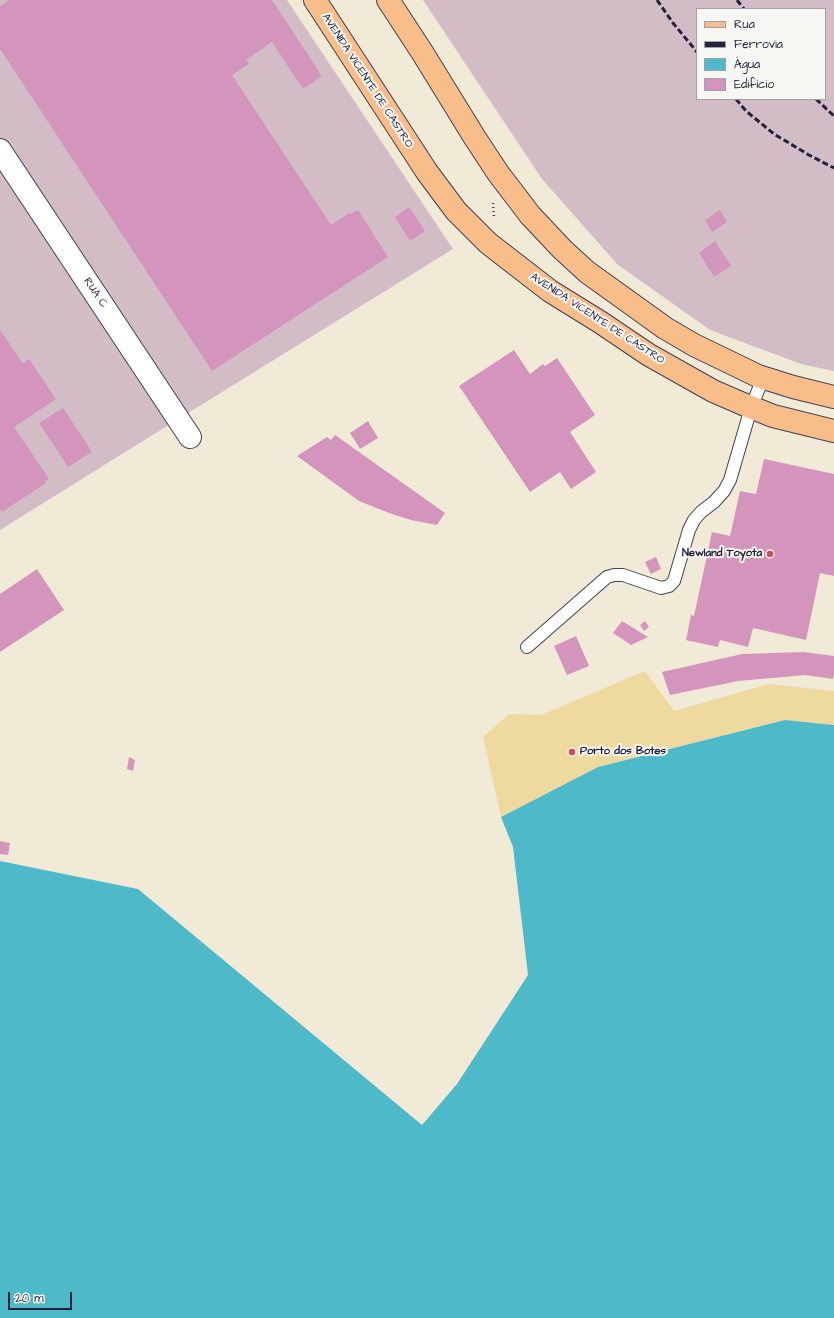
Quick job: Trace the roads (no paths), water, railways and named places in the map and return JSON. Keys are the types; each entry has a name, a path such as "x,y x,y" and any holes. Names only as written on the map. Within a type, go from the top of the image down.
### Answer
{"main road":[{"name":"AVENIDA VICENTE DE CASTRO","path":"315,0 427,172 456,211 488,243 550,291 600,322 649,356 713,391 772,416 834,431"},
{"path":"388,0 498,173 530,215 562,249 587,272 665,328 694,345 763,378 834,397"}],"street":[{"name":"RUA C","path":"0,150 190,437"}],"lane":[{"path":"526,647 607,577 623,575 661,588 669,586 674,581 689,530 694,520 724,491 730,480 751,408 763,378"}],"water":[{"path":"785,720 834,725 834,1318 0,1318 0,861 138,889 422,1125 457,1084 528,975 513,847 501,817 598,767"}],"railway":[{"path":"657,0 673,23 696,51"},
{"path":"737,0 743,8"},
{"path":"737,100 746,111 774,134 834,168"},
{"path":"817,100 834,116"}],"place":[{"name":"Newland Toyota","path":"770,554"},
{"name":"Porto dos Botes","path":"572,752"}]}
